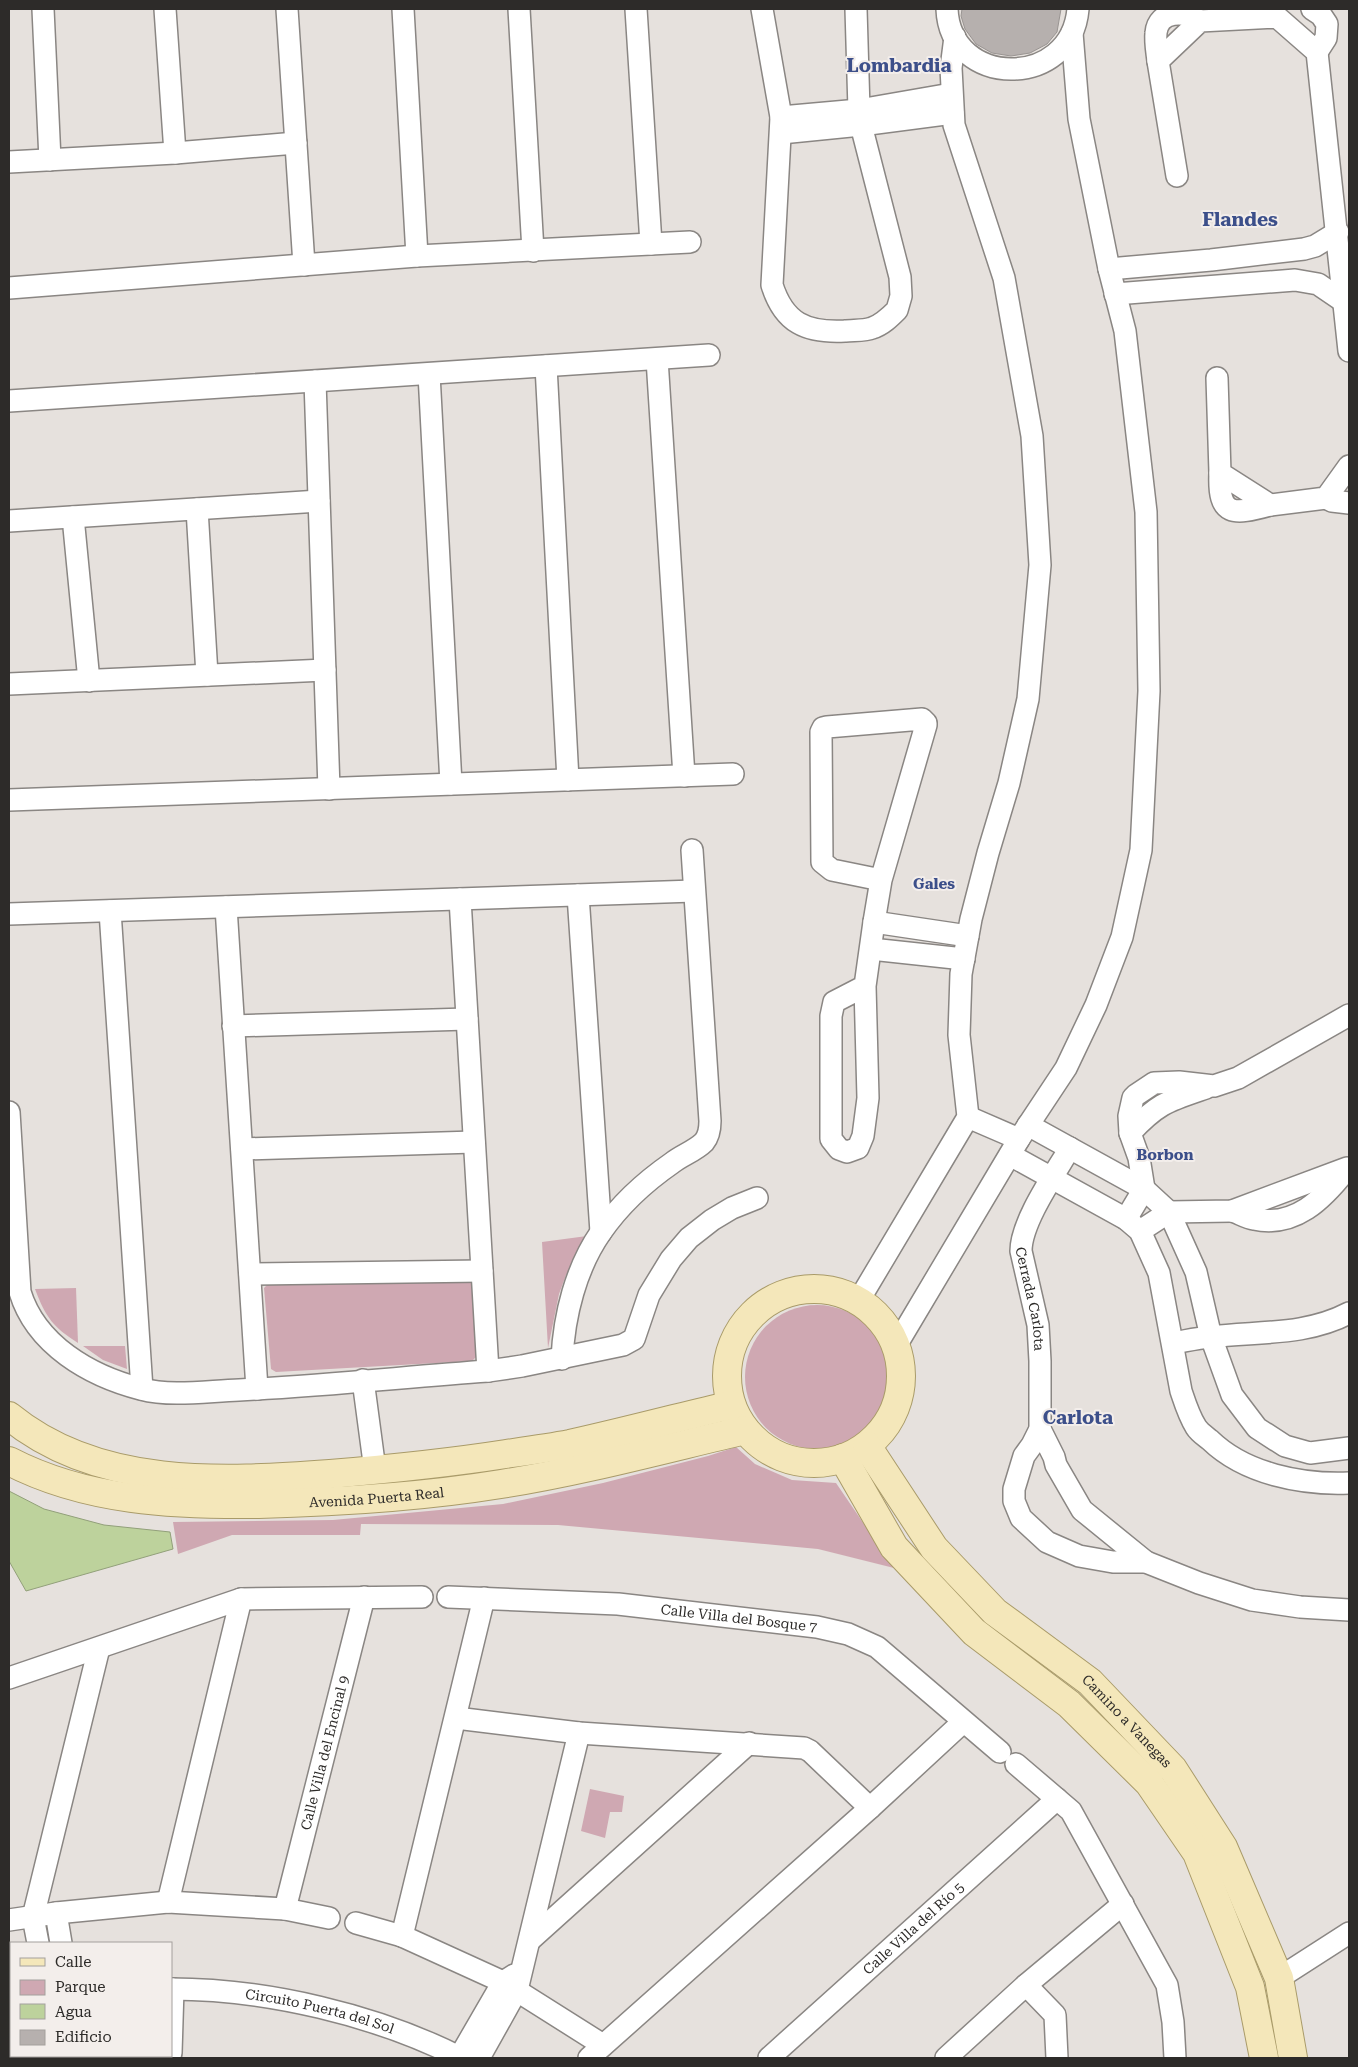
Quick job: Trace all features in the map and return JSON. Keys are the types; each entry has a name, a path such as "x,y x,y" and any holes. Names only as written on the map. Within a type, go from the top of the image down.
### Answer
{"main road":[{"path":"799,1289 830,1289 859,1300 881,1319 897,1344 902,1372 899,1400 887,1425 867,1446 843,1458 816,1463 789,1460 765,1448 745,1430 731,1405 726,1375 731,1345 747,1318 770,1299 799,1289"},
{"name":"Avenida Puerta Real","path":"9,1416 40,1439 104,1464 149,1474 206,1479 369,1471 461,1461 568,1444 731,1405"},
{"name":"Avenida Puerta Real","path":"9,1461 53,1480 88,1491 128,1499 209,1505 300,1503 427,1494 501,1484 564,1472 745,1430"},
{"name":"Camino a Vanegas","path":"867,1446 934,1548 995,1612 1090,1682 1173,1769 1224,1848 1279,1978 1293,2058"},
{"name":"Camino a Vanegas","path":"843,1458 894,1547 974,1632 1069,1704 1149,1783 1197,1853 1250,1986 1264,2058"}],"street":[{"path":"43,9 50,160"},
{"path":"164,9 175,153"},
{"path":"287,9 304,265"},
{"path":"403,9 417,256"},
{"path":"519,9 533,251"},
{"path":"636,9 651,244"},
{"path":"762,9 781,125 772,285 776,300 784,312 797,323 816,330 837,331 872,329 897,310 901,296 900,277 860,117 856,9"},
{"path":"947,9 955,37 968,53 985,65 1004,70 1025,69 1044,62 1061,50 1072,33"},
{"path":"897,1344 1019,1140 1066,1068 1096,1005 1122,937 1141,850 1149,691 1146,512 1125,332 1108,269 1078,119 1072,33 1078,9"},
{"path":"1312,9 1327,24 1326,38 1317,52"},
{"path":"1177,176 1158,61 1200,21 1283,13 1317,52 1338,232 1349,351"},
{"path":"859,1300 968,1117 959,1035 961,974 988,852 1009,783 1028,699 1040,566 1032,436 1004,278 954,125 951,68 955,37"},
{"path":"781,125 860,117 952,103"},
{"path":"9,162 175,153 296,143"},
{"path":"1108,269 1211,260 1304,249 1315,246 1338,232"},
{"path":"9,288 417,256 690,242"},
{"path":"1211,260 1215,286"},
{"path":"1115,294 1295,280 1318,284 1344,301"},
{"path":"9,401 709,355"},
{"path":"657,359 684,776"},
{"path":"546,366 568,780"},
{"path":"429,374 451,784"},
{"path":"1217,378 1220,473 1270,506 1326,498 1349,504"},
{"path":"315,381 329,789"},
{"path":"1326,498 1349,466"},
{"path":"9,521 319,501"},
{"path":"197,509 207,675"},
{"path":"73,517 88,681"},
{"path":"9,684 325,670"},
{"path":"865,986 834,1002 831,1016 831,1139 839,1149 847,1152 854,1151 861,1143 867,1111 865,986 881,880 926,725 926,722 922,719 827,727 823,728 821,732 822,862 832,870 881,880"},
{"path":"9,800 733,774"},
{"path":"562,1358 563,1335 568,1309 586,1259 601,1232 623,1206 649,1181 672,1163 700,1146 708,1135 710,1121 692,850"},
{"path":"9,914 694,891"},
{"path":"578,894 601,1232"},
{"path":"460,899 488,1371"},
{"path":"226,907 257,1389"},
{"path":"110,910 142,1389"},
{"path":"874,922 968,936"},
{"path":"871,949 964,959"},
{"path":"1133,1225 1144,1189 1139,1158 1130,1132 1129,1116 1133,1098 1154,1083 1175,1082 1214,1086 1238,1078 1349,1015"},
{"path":"233,1026 467,1018"},
{"path":"9,1112 20,1292 25,1309 51,1343 72,1359 106,1378 142,1389 185,1392 257,1389 488,1371 623,1345 634,1339 649,1296 671,1259 690,1238 712,1220 732,1208 757,1198"},
{"path":"968,1117 1019,1140 1070,1148 1144,1189 1169,1212 1196,1272 1211,1337 1232,1395 1257,1428 1285,1446 1310,1453 1349,1448"},
{"path":"1019,1140 1053,1177 1133,1225 1159,1273 1181,1391 1185,1405 1196,1428 1215,1445 1236,1459 1258,1469 1312,1483 1349,1484"},
{"path":"242,1149 474,1142"},
{"name":"Cerrada Carlota","path":"1070,1148 1033,1212 1021,1243 1021,1251 1038,1326 1040,1429 1024,1456 1014,1489 1014,1501 1021,1518 1047,1542 1079,1556 1113,1562 1146,1562"},
{"path":"1133,1225 1169,1212 1232,1211 1254,1219 1286,1218 1314,1205 1348,1167"},
{"path":"250,1274 482,1271"},
{"path":"1172,1343 1211,1337 1294,1331 1335,1321 1349,1314"},
{"path":"356,1381 369,1471"},
{"name":"Cerrada Carlota","path":"1040,1429 1056,1464 1082,1510 1146,1562 1199,1583 1252,1600 1300,1607 1349,1610"},
{"path":"1310,1453 1312,1483"},
{"path":"9,1678 241,1600 422,1597"},
{"name":"Calle Villa del Bosque 7","path":"448,1597 618,1604 817,1627 848,1634 877,1647 963,1722 1057,1799"},
{"name":"Calle Villa del Encinal 9","path":"285,1909 364,1598"},
{"path":"402,1936 484,1598"},
{"path":"168,1902 241,1600"},
{"path":"38,1942 33,1917 99,1648"},
{"path":"456,1718 579,1733 804,1748 810,1751 870,1808"},
{"path":"356,1923 402,1936 513,1981 596,2051 870,1808 963,1722"},
{"path":"471,2051 513,1981 530,1940 579,1733"},
{"path":"530,1940 748,1743"},
{"path":"1057,1799 1071,1811 1167,1985 1173,2022 1174,2058"},
{"name":"Calle Villa del Río 5","path":"769,2058 1057,1799"},
{"path":"9,1920 56,1913 168,1902 285,1909 330,1918"},
{"path":"946,2058 1026,1985 1123,1904"},
{"path":"56,1913 61,1942"},
{"path":"1279,1978 1349,1933"},
{"path":"1026,1985 1055,2015 1057,2058"},
{"name":"Circuito Puerta del Sol","path":"173,1995 244,1993 342,2013 471,2051"},
{"path":"172,2026 173,1995"}],"green space":[{"path":"587,1236 566,1275 559,1294 548,1348 542,1242"},
{"path":"467,1281 474,1285 477,1356 472,1361 276,1372 271,1369 264,1288 267,1285"},
{"path":"76,1288 78,1343 62,1332 51,1321 35,1289"},
{"path":"817,1305 845,1310 868,1326 884,1349 889,1377 884,1405 868,1428 845,1444 817,1449 789,1444 766,1428 750,1405 745,1377 750,1349 766,1326 789,1310"},
{"path":"83,1346 125,1346 127,1369 103,1360"},
{"path":"736,1447 755,1464 792,1480 836,1483 894,1568 818,1549 558,1525 361,1524 360,1535 232,1535 178,1554 173,1522 333,1520 503,1504 603,1483"},
{"path":"590,1789 624,1796 622,1812 610,1812 605,1838 581,1831"}],"water":[{"path":"9,1491 44,1509 104,1525 170,1532 173,1549 26,1591 9,1561"}],"building":[{"path":"962,9 1061,9 1057,32 1047,44 1030,53 1011,56 992,53 976,44 965,29 961,16"}],"district":[{"name":"Lombardia","path":"899,65"},
{"name":"Flandes","path":"1240,219"},
{"name":"Gales","path":"934,884"},
{"name":"Borbon","path":"1165,1155"},
{"name":"Carlota","path":"1078,1417"}]}
